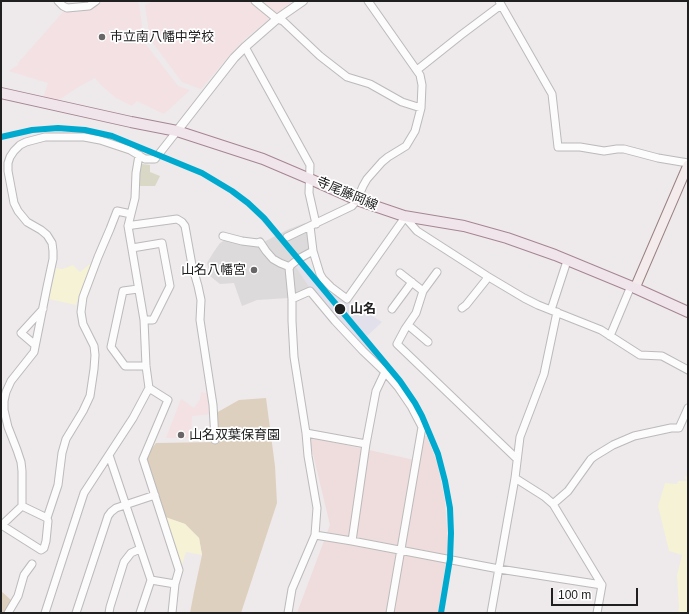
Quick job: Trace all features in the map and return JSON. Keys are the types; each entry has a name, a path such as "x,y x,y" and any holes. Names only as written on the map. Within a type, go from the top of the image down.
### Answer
{"main road":[{"name":"寺尾藤岡線","path":"1,93 177,131 263,159 357,200 404,216 485,231 555,255 633,287 688,312"},
{"path":"633,287 688,164"}],"street":[{"path":"58,1 67,8 89,6 96,1"},
{"path":"255,1 277,19 283,21 320,56 347,78 370,84 402,102 421,108"},
{"path":"131,214 117,210 99,254 81,312 83,324 94,346 95,355 90,396 66,439 62,453 58,485 47,518 46,541 44,548 41,550 3,526 3,524 22,506 21,462 8,427 4,410 4,401 11,381 34,352 53,259 52,243 47,235 27,222 22,217 14,203 8,171 10,157 20,145 32,140 61,137 84,137 100,140 130,150 145,159 155,159 234,58 277,19 303,1"},
{"path":"287,237 352,206 357,200 363,186 382,162 406,146 416,131 421,108 422,85 420,75 368,1"},
{"path":"417,70 501,3 552,94 558,147 604,151 624,149 688,164"},
{"path":"245,47 310,165 309,193 313,225 313,251 320,274 335,291 347,299 403,220 404,216 417,231 524,298 601,330 640,355 662,356 688,370"},
{"path":"45,613 84,492 133,418 148,388 144,320 128,226 135,198 136,173 139,155"},
{"path":"128,226 133,224 177,219 185,226 192,265 201,300 200,320 213,405 215,440"},
{"path":"223,236 242,241 260,242 266,252 273,259 290,267"},
{"path":"132,248 162,243 170,286 153,320 144,320"},
{"path":"288,613 292,589 315,535 317,508 294,357 290,267 300,258 313,251"},
{"path":"491,613 515,478 520,437 544,374 554,311 567,261"},
{"path":"400,272 424,290"},
{"path":"437,272 424,290 416,313 397,344 518,459"},
{"path":"462,308 486,280 487,276"},
{"path":"392,309 412,282"},
{"path":"610,336 633,287"},
{"path":"138,289 123,291 110,347 125,366 146,366"},
{"path":"292,299 310,291 335,322 398,387 411,406 422,427 390,613"},
{"path":"36,345 21,333 43,309"},
{"path":"408,325 428,342"},
{"path":"352,541 366,444 376,391 385,372"},
{"path":"148,388 168,400 143,459 178,564 179,570 175,584 172,613"},
{"path":"552,504 568,492 595,456 613,445 634,436 671,428 679,428 688,408"},
{"path":"306,433 366,444"},
{"path":"109,455 151,580 140,613"},
{"path":"515,478 545,497 552,504 602,585 597,613"},
{"path":"76,613 108,516 116,508 155,495"},
{"path":"22,506 47,518"},
{"path":"315,535 602,585"},
{"path":"109,613 124,562 130,554 140,549"},
{"path":"8,613 18,596 24,575 32,564"},
{"path":"151,580 175,584"}],"shaded area":[{"path":"102,1 137,1 139,4 144,42 178,86 190,90 164,114 137,101 132,106 116,98 95,78 57,101 43,99 48,83 9,71 18,65 18,63 64,11 70,12 90,9"},
{"path":"154,1 251,1 269,17 268,20 246,38 227,58 201,89 182,82 150,39 145,5"},
{"path":"260,1 293,1 277,13 271,11"},
{"path":"194,167 218,179 250,202 265,217 330,295 334,292 382,322 367,336 404,382 422,411 441,454 436,455 425,427 365,350 310,288 275,236 247,205 232,193 193,171"},
{"name":"山名八幡宮","path":"305,223 310,249 292,261 310,288 289,298 257,300 242,306 234,283 220,284 210,276 207,263 220,243 227,239 260,244 287,230"},
{"path":"91,263 76,305 49,299 56,268 62,269 73,265 80,272"},
{"path":"201,392 209,394 211,414 192,416 191,438 166,438 181,399 194,408 200,400"},
{"path":"266,398 275,466 277,503 241,613 190,613 202,555 199,538 185,524 165,517 147,460 150,451 156,443 217,442 216,413 239,400"},
{"path":"424,436 427,436 438,465 445,501 448,544 438,613 297,613 330,525 309,437 419,461"},
{"path":"684,476 688,477 688,613 678,613 677,575 682,555 669,551 658,506 665,483 677,484 678,481 687,481"},
{"path":"165,517 185,524 199,538 202,555 186,552 181,568 180,561 177,556"},
{"path":"1,591 11,600 5,613 1,613"}],"green space":[{"path":"142,164 150,165 150,172 160,176 155,186 140,186 139,170"}],"transit line":[{"path":"1,137 32,130 58,128 85,130 112,136 202,173 232,191 264,218 400,381 422,416 438,454 450,508 450,559 441,613"}],"place":[{"name":"市立南八幡中学校","path":"102,37"},
{"name":"山名八幡宮","path":"254,270"},
{"name":"山名","path":"340,309"},
{"name":"山名双葉保育園","path":"181,435"}]}
